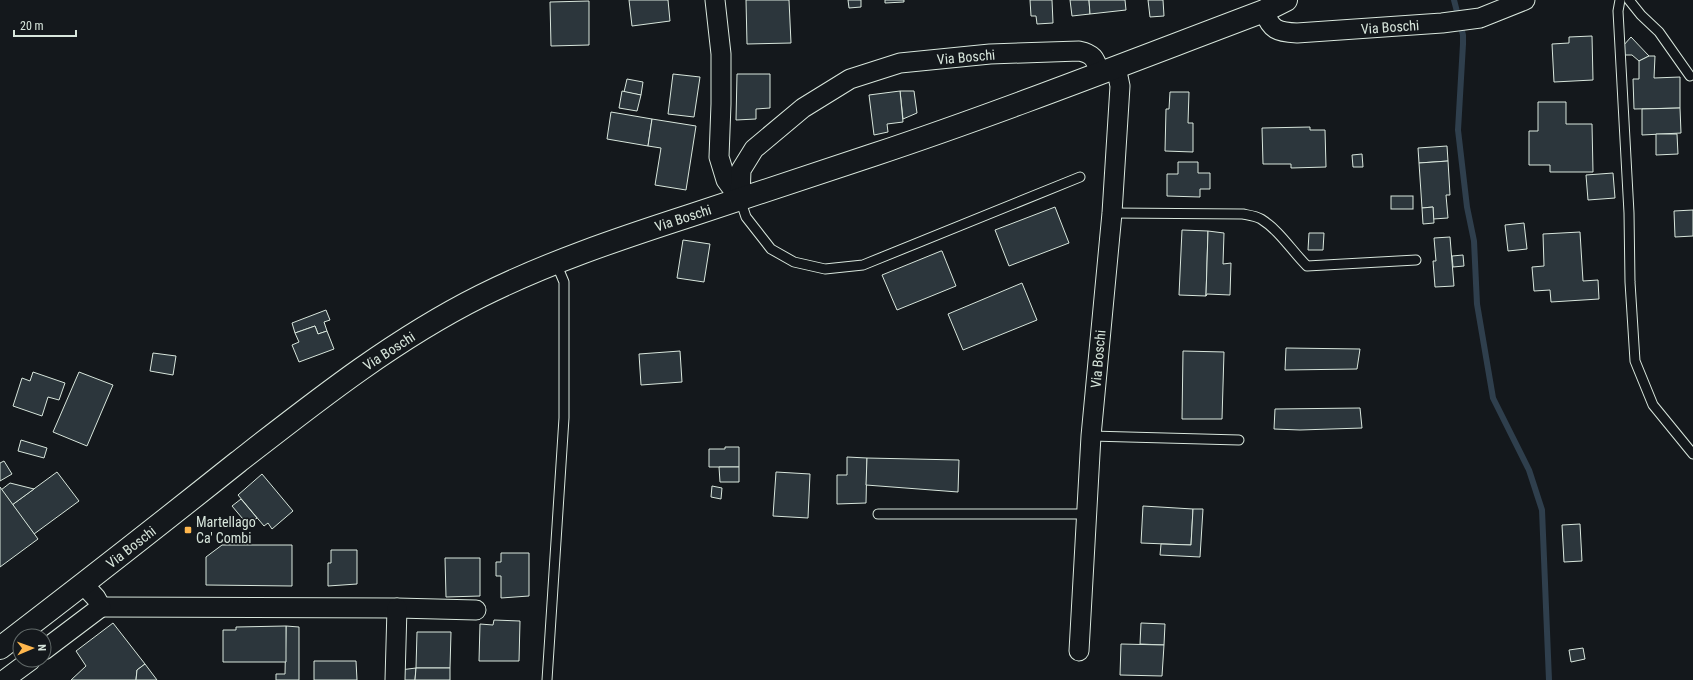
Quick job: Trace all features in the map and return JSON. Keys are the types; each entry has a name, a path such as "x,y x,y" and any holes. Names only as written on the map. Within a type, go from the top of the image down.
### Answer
{"main road":[{"name":"Via Boschi","path":"0,648 84,584 319,399 374,359 432,323 478,297 556,263 643,231 897,147 1108,70 1264,10 1286,0"}],"street":[{"path":"715,0 721,54 719,157 726,180 740,199"},
{"name":"Via Boschi","path":"1264,10 1268,21 1274,28 1283,32 1297,33 1442,23 1480,18 1525,0"},
{"name":"Via Boschi","path":"740,199 741,170 754,149 803,108 850,79 900,63 990,54 1079,51 1089,53 1108,70 1120,86 1112,213 1091,436 1079,651"},
{"path":"84,584 96,598 101,607"},
{"path":"52,644 101,607 397,608 476,610"},
{"path":"395,680 397,608"},
{"path":"4,680 20,668"}],"lane":[{"path":"1620,0 1618,12 1629,213 1630,282 1635,361 1654,405 1693,454"},
{"path":"1629,0 1641,15 1659,32 1690,76"},
{"path":"740,199 746,217 770,249 794,262 825,269 863,264 1080,177"},
{"path":"1112,213 1243,214 1260,218 1280,234 1295,255 1307,266 1416,260"},
{"path":"547,680 564,418 564,282 556,263"},
{"path":"1091,436 1239,440"},
{"path":"878,514 1087,514"}],"building":[{"path":"629,0 668,0 670,21 632,26"},
{"path":"746,0 789,0 791,43 747,44"},
{"path":"848,0 861,0 861,7 849,8"},
{"path":"885,0 904,0 904,2 885,3"},
{"path":"1030,0 1052,0 1053,23 1037,24 1036,16 1031,16"},
{"path":"1070,0 1089,0 1090,14 1072,16"},
{"path":"1089,0 1125,0 1126,10 1090,14"},
{"path":"1148,0 1163,0 1164,16 1150,17"},
{"path":"589,1 589,45 551,46 550,2"},
{"path":"1592,36 1593,80 1554,82 1552,44 1569,43 1569,37"},
{"path":"1631,37 1649,56 1639,61 1632,55 1624,55 1623,46"},
{"path":"1649,56 1655,56 1654,78 1680,77 1680,108 1634,109 1633,79 1639,79 1639,61"},
{"path":"673,74 700,77 694,117 668,114"},
{"path":"737,74 770,74 770,108 756,109 756,119 736,120"},
{"path":"627,79 643,82 641,95 624,92"},
{"path":"622,91 641,95 637,111 619,108"},
{"path":"900,91 914,91 917,113 903,119"},
{"path":"900,91 903,122 887,124 888,132 874,135 869,95"},
{"path":"1170,92 1189,92 1188,123 1193,123 1193,152 1165,151 1166,109 1169,109"},
{"path":"1538,102 1566,102 1566,124 1592,124 1593,172 1550,172 1550,165 1529,165 1529,131 1538,131"},
{"path":"1680,108 1681,133 1642,135 1642,109"},
{"path":"611,112 652,119 648,146 607,139"},
{"path":"652,119 696,126 686,190 655,185 661,148 648,146"},
{"path":"1310,127 1310,130 1325,130 1326,167 1291,168 1291,164 1263,164 1262,128"},
{"path":"1656,134 1677,134 1678,154 1656,155"},
{"path":"1447,146 1448,161 1419,163 1418,148"},
{"path":"1362,154 1363,167 1353,167 1352,155"},
{"path":"1448,161 1450,195 1446,195 1448,218 1433,219 1433,207 1422,208 1419,163"},
{"path":"1178,162 1198,162 1198,173 1210,173 1210,189 1200,189 1200,197 1167,196 1167,174 1178,174"},
{"path":"1613,173 1615,198 1588,200 1586,175"},
{"path":"1391,196 1413,196 1413,209 1391,209"},
{"path":"1055,207 1069,243 1009,266 995,230"},
{"path":"1433,207 1434,223 1423,224 1422,208"},
{"path":"1693,210 1693,236 1675,237 1674,211"},
{"path":"1524,223 1527,249 1508,251 1505,225"},
{"path":"1182,230 1208,231 1206,296 1179,295"},
{"path":"1208,231 1224,233 1223,264 1231,263 1230,295 1207,294 1206,296"},
{"path":"1580,232 1583,281 1598,280 1599,299 1551,302 1550,290 1534,291 1532,267 1544,266 1543,234"},
{"path":"1309,233 1324,233 1323,250 1308,250"},
{"path":"1450,237 1454,286 1435,287 1433,261 1436,261 1434,238"},
{"path":"683,240 710,244 704,282 677,278"},
{"path":"941,251 956,286 897,310 882,275"},
{"path":"1463,255 1464,266 1453,267 1452,256"},
{"path":"1022,283 1037,320 963,350 948,314"},
{"path":"326,310 330,320 324,322 327,331 318,334 315,326 295,333 292,323"},
{"path":"315,326 318,334 327,331 334,349 299,362 292,345 299,342 295,333"},
{"path":"1286,348 1360,349 1357,369 1285,370"},
{"path":"680,351 682,382 641,385 639,354"},
{"path":"1183,351 1224,352 1222,419 1182,419"},
{"path":"153,353 176,356 173,375 150,371"},
{"path":"33,372 65,383 59,400 48,397 42,416 13,406 22,378 30,381"},
{"path":"79,372 113,385 87,446 53,432"},
{"path":"1360,408 1362,428 1300,430 1274,429 1275,409"},
{"path":"21,440 47,448 44,458 18,451"},
{"path":"725,447 739,447 739,467 709,467 709,449 725,449"},
{"path":"847,457 867,458 866,503 837,504 837,475 847,475"},
{"path":"867,458 959,460 958,492 866,485"},
{"path":"4,461 12,474 0,481 0,463"},
{"path":"719,467 739,467 739,482 720,482"},
{"path":"57,472 79,501 34,534 12,505"},
{"path":"776,472 810,474 808,518 773,516"},
{"path":"262,474 293,511 272,529 268,523 264,526 238,495"},
{"path":"10,483 34,489 12,505 1,490"},
{"path":"712,486 722,488 721,499 711,497"},
{"path":"0,487 38,539 0,567"},
{"path":"241,499 257,518 248,525 232,506"},
{"path":"1143,506 1193,509 1191,545 1141,543"},
{"path":"1193,509 1203,509 1200,557 1160,555 1161,544 1191,545"},
{"path":"1580,524 1582,561 1564,562 1562,525"},
{"path":"222,545 292,545 292,586 206,585 206,557"},
{"path":"331,550 357,550 357,584 328,586 328,563 331,563"},
{"path":"501,553 529,553 529,596 501,598 501,576 496,576 496,562 501,562"},
{"path":"445,558 480,558 480,596 446,597"},
{"path":"494,620 520,621 519,661 479,661 480,624 493,625"},
{"path":"113,623 145,664 137,670 136,680 71,680 86,666 76,651"},
{"path":"1141,623 1165,624 1164,645 1140,644"},
{"path":"286,626 299,627 299,680 276,680 276,674 285,674"},
{"path":"286,626 286,662 223,662 223,630 236,630 236,627"},
{"path":"417,632 451,632 450,668 416,668"},
{"path":"1121,644 1164,645 1162,676 1120,675"},
{"path":"1583,648 1585,659 1571,662 1569,650"},
{"path":"314,661 356,661 357,680 314,680"},
{"path":"145,664 157,680 136,680 137,670"},
{"path":"416,668 415,680 400,680 400,670"},
{"path":"416,668 450,668 450,680 415,680"}],"waterway":[{"path":"1454,0 1463,35 1458,130 1467,207 1474,241 1477,304 1493,398 1529,470 1542,510 1549,680"}],"place":[{"name":"Martellago Ca' Combi","path":"188,530"}]}
